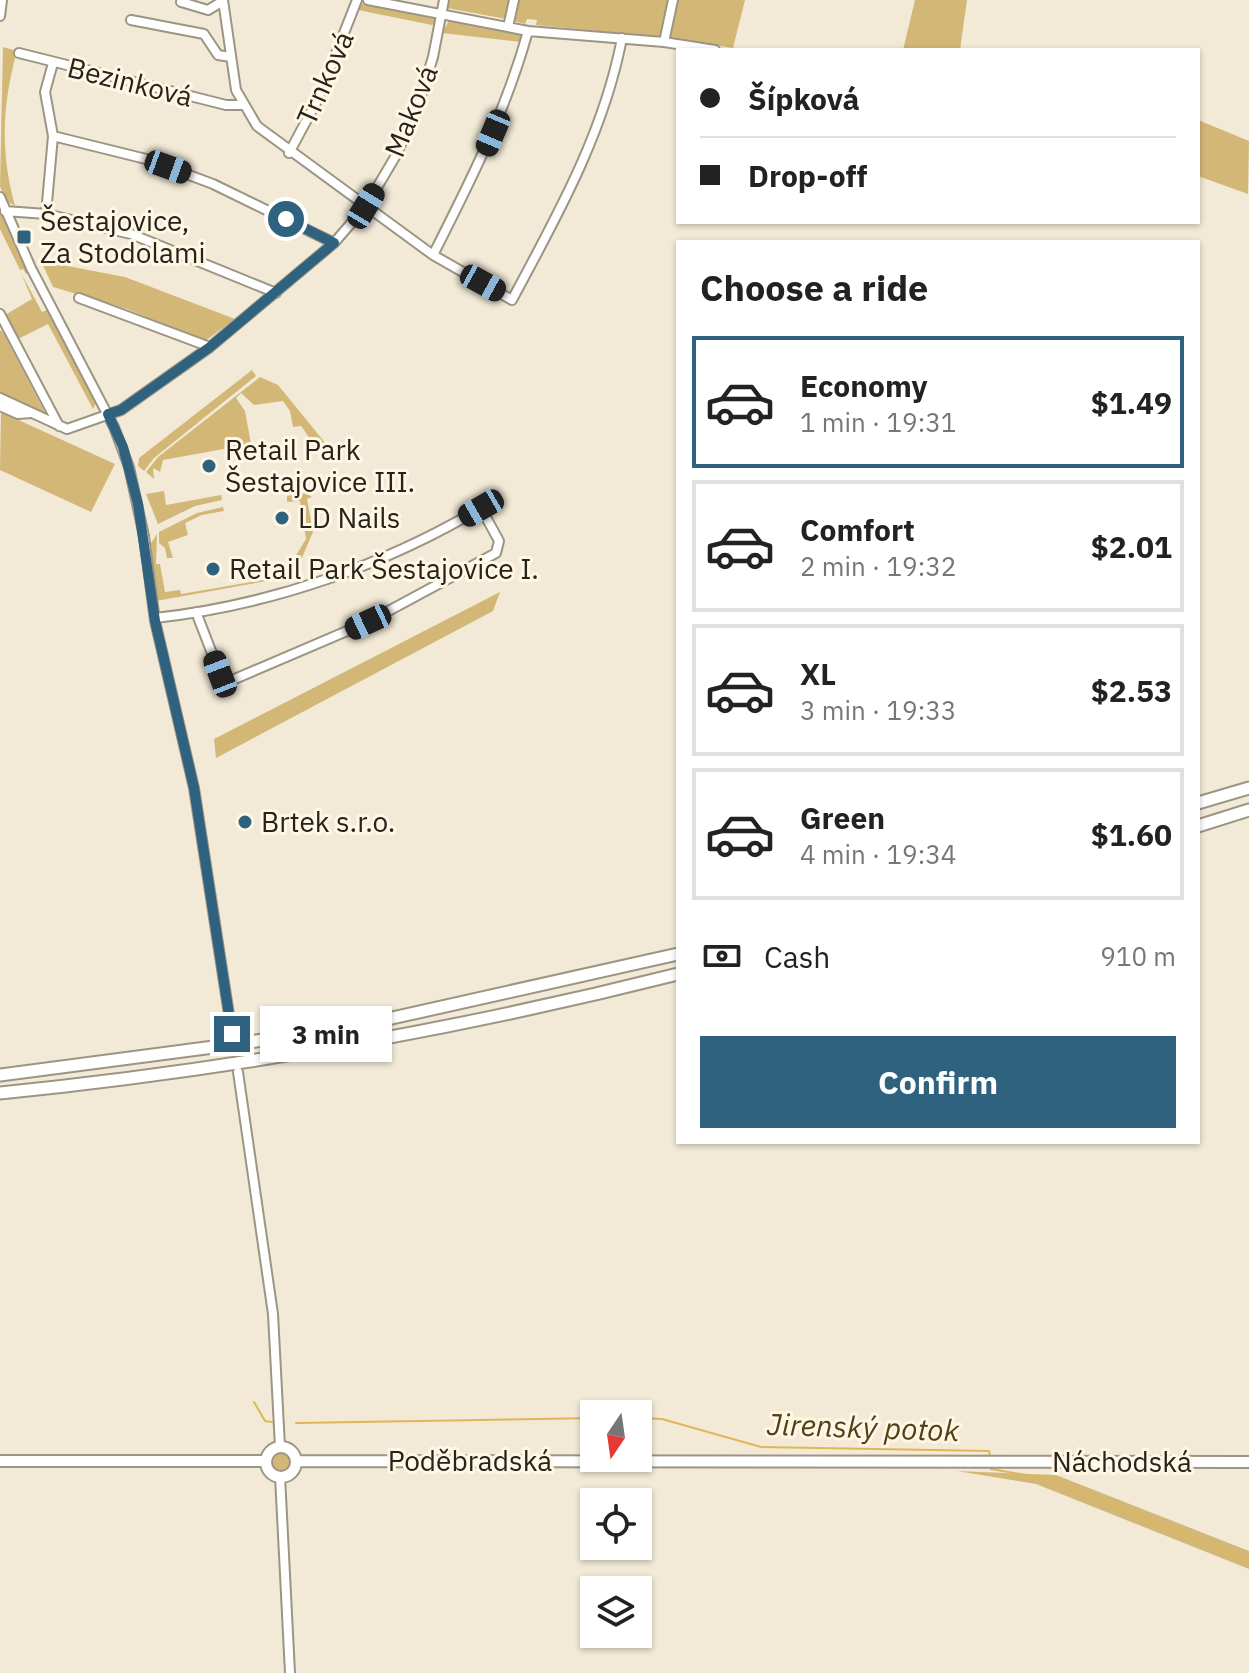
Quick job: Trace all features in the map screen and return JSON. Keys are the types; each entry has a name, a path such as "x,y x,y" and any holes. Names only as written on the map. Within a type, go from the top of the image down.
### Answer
{"highway":[{"path":"1200,802 1249,788"},
{"path":"1200,825 1249,810"},
{"path":"0,1075 244,1043 392,1018 676,954"},
{"path":"0,1093 232,1063 378,1039 552,1005 676,974"}],"main road":[{"path":"280,1447 291,1450 296,1461 292,1472 280,1476 271,1473 266,1461 272,1450 280,1447"},
{"path":"0,1461 266,1461"},
{"name":"Poděbradská","path":"296,1461 996,1463"},
{"name":"Náchodská","path":"996,1463 1249,1462"}],"street":[{"path":"0,16 2,0"},
{"path":"181,2 205,10 223,0 236,90 257,126 289,153 433,255 512,300 566,200 609,100 622,38"},
{"name":"Trnková","path":"289,153 325,85 357,0"},
{"path":"368,0 528,31 702,48"},
{"name":"Maková","path":"59,426 71,429 121,410 210,347 334,243 366,206 395,157 416,112 437,43 444,0"},
{"path":"508,27 514,0"},
{"path":"664,42 673,0"},
{"path":"131,20 204,34 218,55 231,57"},
{"path":"433,255 512,89 528,31"},
{"name":"Bezinková","path":"19,53 226,105 242,105"},
{"path":"46,214 53,136 45,92 53,63"},
{"path":"53,136 146,159 213,184 334,243"},
{"path":"0,197 108,414 129,467 144,536 155,618 194,788 232,1034"},
{"path":"5,211 19,209 131,234 276,293"},
{"path":"79,298 210,347"},
{"path":"0,314 59,426"},
{"path":"0,398 59,426"},
{"path":"0,406 20,414 32,414"},
{"path":"155,618 255,600 344,573 414,545 483,506 499,541 496,553 368,622 230,681 220,674 196,612"},
{"path":"238,1072 273,1314 280,1447"},
{"path":"280,1476 290,1673"}],"shaded area":[{"path":"449,0 510,0 506,19 447,8"},
{"path":"519,0 669,0 661,37 536,25 537,20 527,19 525,24 514,21"},
{"path":"678,0 745,0 733,48 669,38"},
{"path":"915,0 967,0 960,48 903,48"},
{"path":"362,4 434,15 437,22 432,25 358,10"},
{"path":"450,19 520,33 522,42 442,33"},
{"path":"3,47 17,51 8,91 5,128 7,166 15,206 5,200 0,186"},
{"path":"1200,121 1249,141 1248,194 1200,177"},
{"path":"0,207 30,272 26,274 23,269 20,270 0,229"},
{"path":"41,261 125,277 235,319 205,341 127,309 53,287"},
{"path":"21,273 42,312 47,310 96,403 93,409 48,324 18,339 5,315 32,299"},
{"path":"0,330 3,332 45,413 0,393"},
{"path":"252,370 256,376 154,458 144,471 138,466 139,458"},
{"path":"260,377 278,385 331,450 324,458 301,426 293,427 290,411 283,401 254,405 241,393 236,398 245,411 251,444 163,460 160,472 153,468 154,479 146,472 158,457"},
{"path":"1,412 115,464 91,512 0,470"},
{"path":"164,491 166,505 221,495 222,500 195,506 158,524 146,494"},
{"path":"306,493 312,497 307,499 313,532 294,576 156,601 151,543 157,534 156,564 160,564 165,592 180,590 181,594 287,576 290,558 295,557 306,539 300,501 287,502 287,496"},
{"path":"223,507 224,511 202,515 185,523 188,535 168,542 173,558 167,558 165,548 159,543 159,532 197,513"},
{"path":"500,592 493,611 216,758 214,739"},
{"path":"281,1451 289,1454 292,1462 289,1470 281,1473 273,1470 270,1462 273,1454"},
{"path":"957,1471 1056,1475 1249,1551 1249,1569 1036,1484"}],"waterway":[{"name":"Jirenský potok","path":"254,1402 265,1421 272,1422"},
{"name":"Jirenský potok","path":"296,1423 580,1418"},
{"name":"Jirenský potok","path":"652,1419 761,1447 989,1451 990,1456"},
{"name":"Jirenský potok","path":"990,1466 991,1469 1049,1479 1249,1561"}],"place":[{"name":"Šestajovice, Za Stodolami","path":"24,237"},
{"name":"Retail Park Šestajovice III.","path":"209,466"},
{"name":"LD Nails","path":"282,518"},
{"name":"Retail Park Šestajovice I.","path":"213,569"},
{"name":"Brtek s.r.o.","path":"245,822"}],"route":[{"path":"232,1034 194,788 155,621 138,504 123,447 108,414 121,410 210,347 334,243 286,219"}]}
